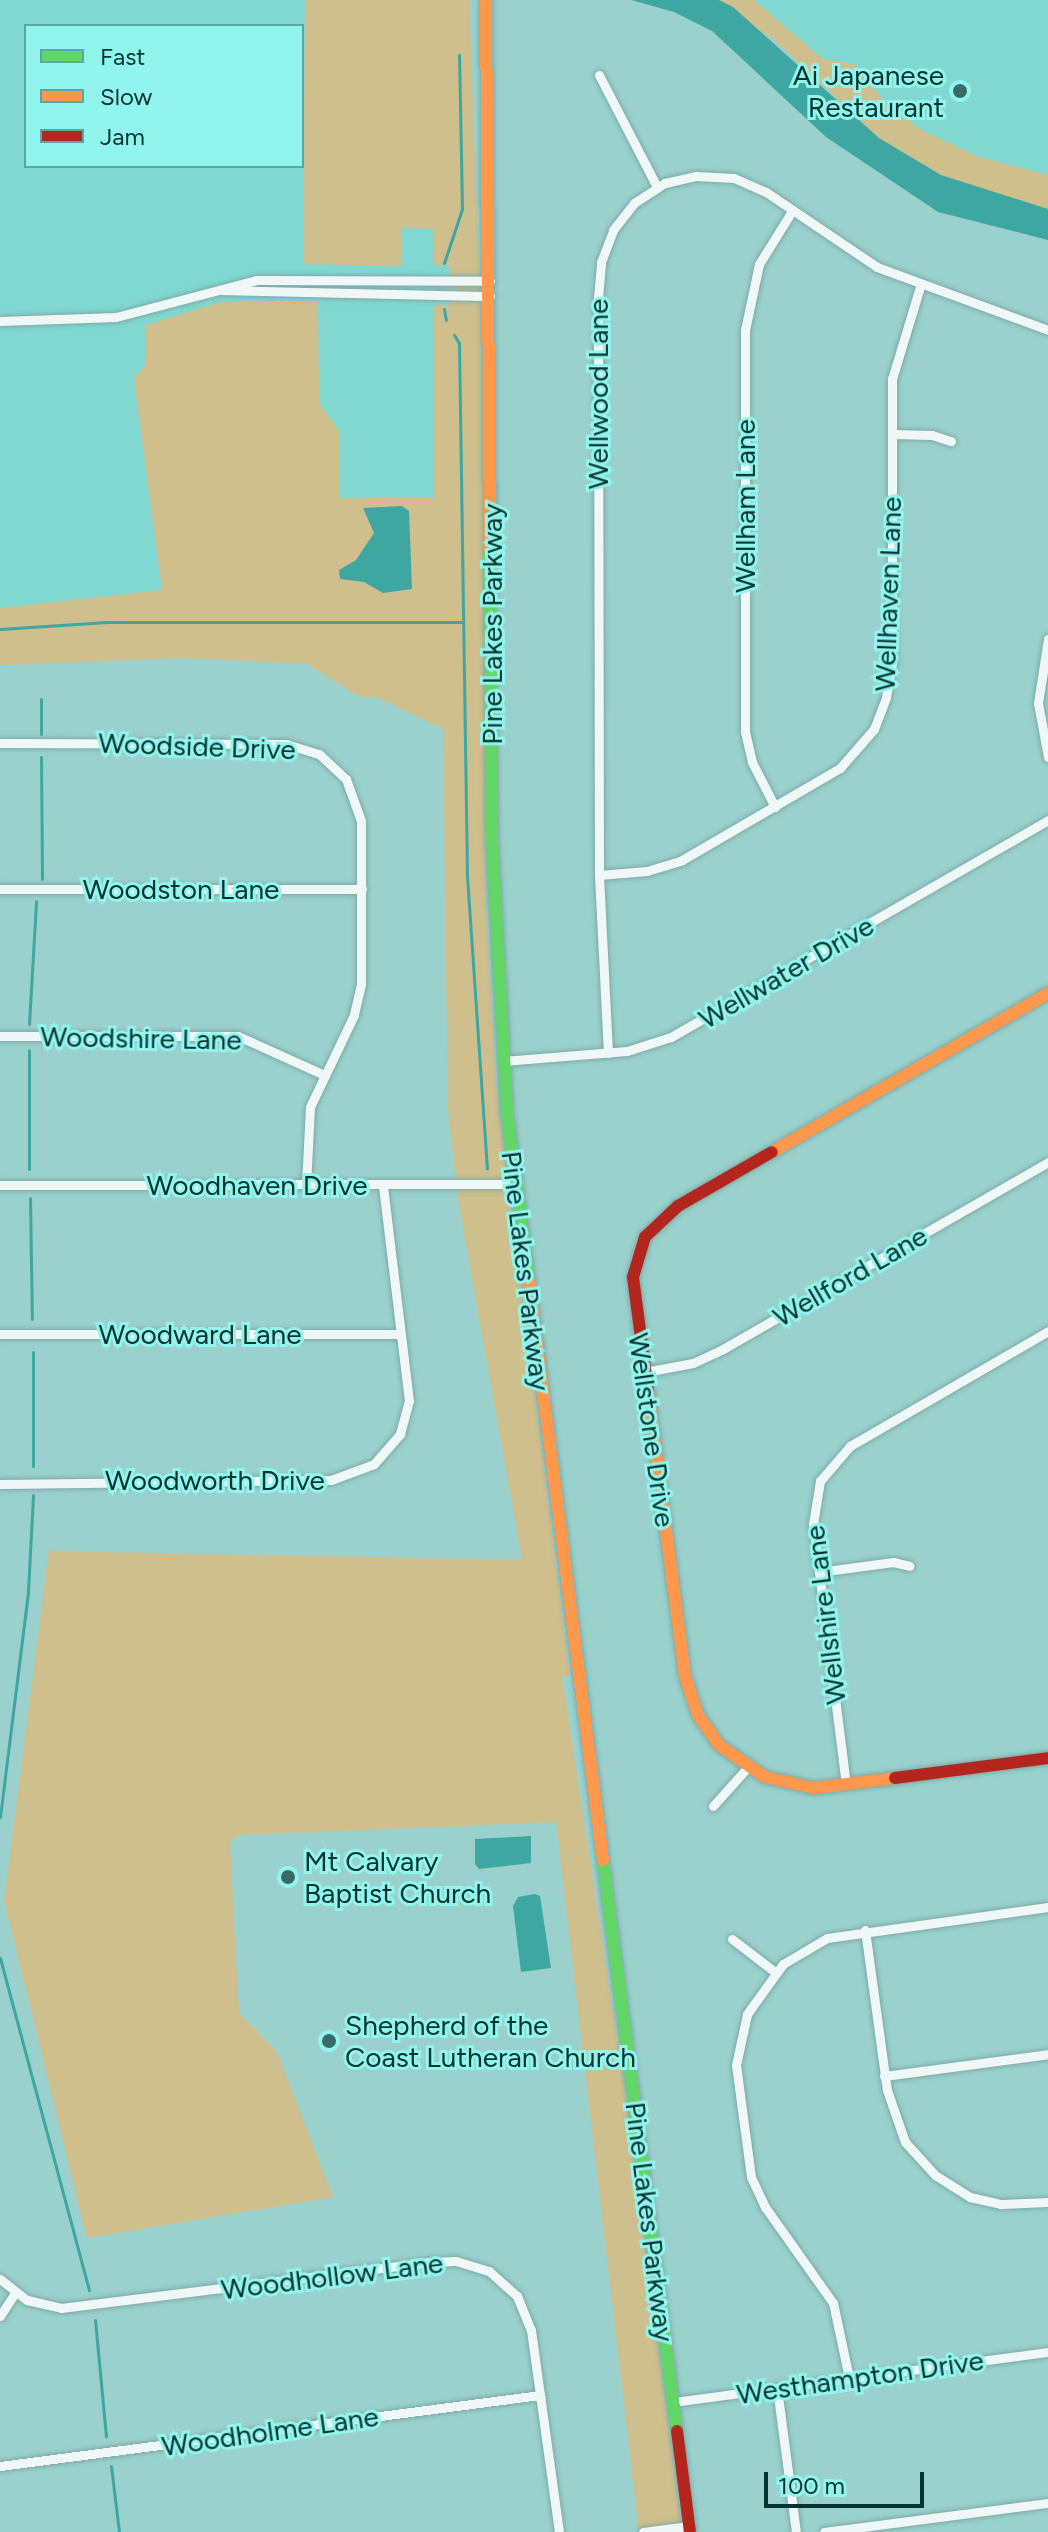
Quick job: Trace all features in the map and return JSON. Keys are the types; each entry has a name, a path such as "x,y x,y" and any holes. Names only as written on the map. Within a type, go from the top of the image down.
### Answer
{"street":[{"name":"Pine Lakes Parkway","path":"486,0 492,840 503,1061 514,1184 690,2529"},
{"path":"599,75 657,187"},
{"name":"Wellwood Lane","path":"608,1053 599,875 598,285 604,250 617,222 657,187 689,177 725,177 759,188 853,254 920,287 1048,330"},
{"name":"Wellham Lane","path":"775,807 752,762 745,720 745,330 755,274 792,211"},
{"path":"0,321 106,319 266,280 490,281"},
{"name":"Wellhaven Lane","path":"599,875 670,865 775,807 848,762 883,709 892,662 893,368 920,287"},
{"path":"216,290 490,296"},
{"path":"892,434 932,435 951,441"},
{"path":"1048,639 1038,694 1048,757"},
{"name":"Woodside Drive","path":"0,743 276,743 307,749 339,770 357,800 362,889 359,997 322,1074 307,1122 306,1185"},
{"name":"Wellwater Drive","path":"503,1061 608,1053 645,1046 695,1025 1048,820"},
{"name":"Woodston Lane","path":"0,889 362,889"},
{"name":"Wellstone Drive","path":"1048,993 659,1220 641,1246 634,1268 687,1686 707,1731 747,1768 794,1785 846,1785 1048,1758"},
{"name":"Woodshire Lane","path":"0,1036 238,1036 322,1074"},
{"name":"Wellford Lane","path":"645,1372 714,1354 1048,1162"},
{"name":"Woodhaven Drive","path":"0,1185 514,1184"},
{"name":"Woodworth Drive","path":"0,1484 307,1481 362,1472 385,1455 403,1427 409,1401 383,1185"},
{"name":"Wellshire Lane","path":"846,1785 813,1508 820,1481 837,1456 1048,1331"},
{"name":"Woodward Lane","path":"0,1334 400,1334"},
{"path":"819,1572 893,1562 910,1566"},
{"path":"713,1806 747,1768"},
{"path":"849,2378 836,2310 765,2207 748,2163 736,2056 749,2008 775,1972 817,1942 865,1930 1048,1907"},
{"path":"865,1930 884,2076 897,2129 935,2175 985,2201 1048,2202"},
{"path":"732,1939 775,1972"},
{"path":"884,2076 1048,2054"},
{"name":"Woodhollow Lane","path":"0,2279 15,2293 40,2305 70,2308 430,2262 467,2263 499,2277 524,2307 559,2532"},
{"path":"0,2316 15,2293"},
{"name":"Westhampton Drive","path":"673,2402 1048,2352"},
{"path":"777,2388 796,2532"},
{"name":"Woodholme Lane","path":"0,2466 540,2395"},
{"path":"824,2532 1048,2503"},
{"path":"643,2532 690,2529"}],"shaded area":[{"path":"0,0 305,0 304,132 304,24 24,24 24,168 304,168 303,264 401,266 401,228 434,229 449,264 450,305 434,306 434,498 339,499 339,431 319,403 318,302 146,364 134,379 162,590 0,608"},
{"path":"305,0 469,0 484,401 486,905 496,1085 570,1676 562,1677 623,2077 682,2532 639,2532 556,1822 239,1835 230,1842 239,2013 277,2052 333,2197 87,2238 4,1901 49,1551 522,1560 459,1205 448,1108 443,729 377,697 360,697 307,664 184,658 0,665 0,608 162,590 134,379 146,364 146,325 221,302 318,302 319,403 339,431 339,498 434,498 434,305 450,305 449,265 434,265 434,229 401,228 401,266 303,264"},
{"path":"631,0 719,0 733,7 879,138 941,175 1048,209 1048,240 938,212 826,137 712,31 674,12"},
{"path":"719,0 754,0 823,59 854,64 886,103 920,129 979,157 1048,175 1048,209 941,175 879,138 775,41"},
{"path":"754,0 1048,0 1048,175 979,157 919,129 886,103 865,73 823,59"},
{"path":"402,506 409,511 412,589 383,593 364,582 340,579 339,570 356,560 374,533 363,508"},
{"path":"531,1836 531,1863 479,1869 475,1864 475,1839"},
{"path":"540,1896 551,1968 521,1972 513,1906 518,1897"}],"waterway":[{"path":"444,263 462,209 459,55"},
{"path":"444,309 446,320"},
{"path":"454,335 459,343 467,876 487,1168"},
{"path":"0,629 107,622 463,622"},
{"path":"41,699 41,734"},
{"path":"41,757 42,879"},
{"path":"29,1024 36,901"},
{"path":"29,1050 29,1169"},
{"path":"30,1198 32,1319"},
{"path":"33,1352 33,1466"},
{"path":"0,1817 28,1591 33,1495"},
{"path":"0,1958 89,2290"},
{"path":"95,2320 106,2436"},
{"path":"111,2466 119,2532"}],"traffic: fast":[{"path":"490,550 492,840 507,1112 529,1282"},
{"path":"603,1860 677,2431"}],"traffic: slow":[{"path":"486,0 490,550"},
{"path":"772,1152 1048,993"},
{"path":"529,1282 603,1860"},
{"path":"648,1391 685,1676 698,1715 719,1745 765,1777 814,1788 895,1778"}],"traffic: jam":[{"path":"648,1391 633,1277 645,1237 678,1206 772,1152"},
{"path":"895,1778 1048,1758"},
{"path":"677,2431 690,2532"}],"place":[{"name":"Ai Japanese Restaurant","path":"960,91"},
{"name":"Mt Calvary Baptist Church","path":"288,1877"},
{"name":"Shepherd of the Coast Lutheran Church","path":"329,2041"}]}
